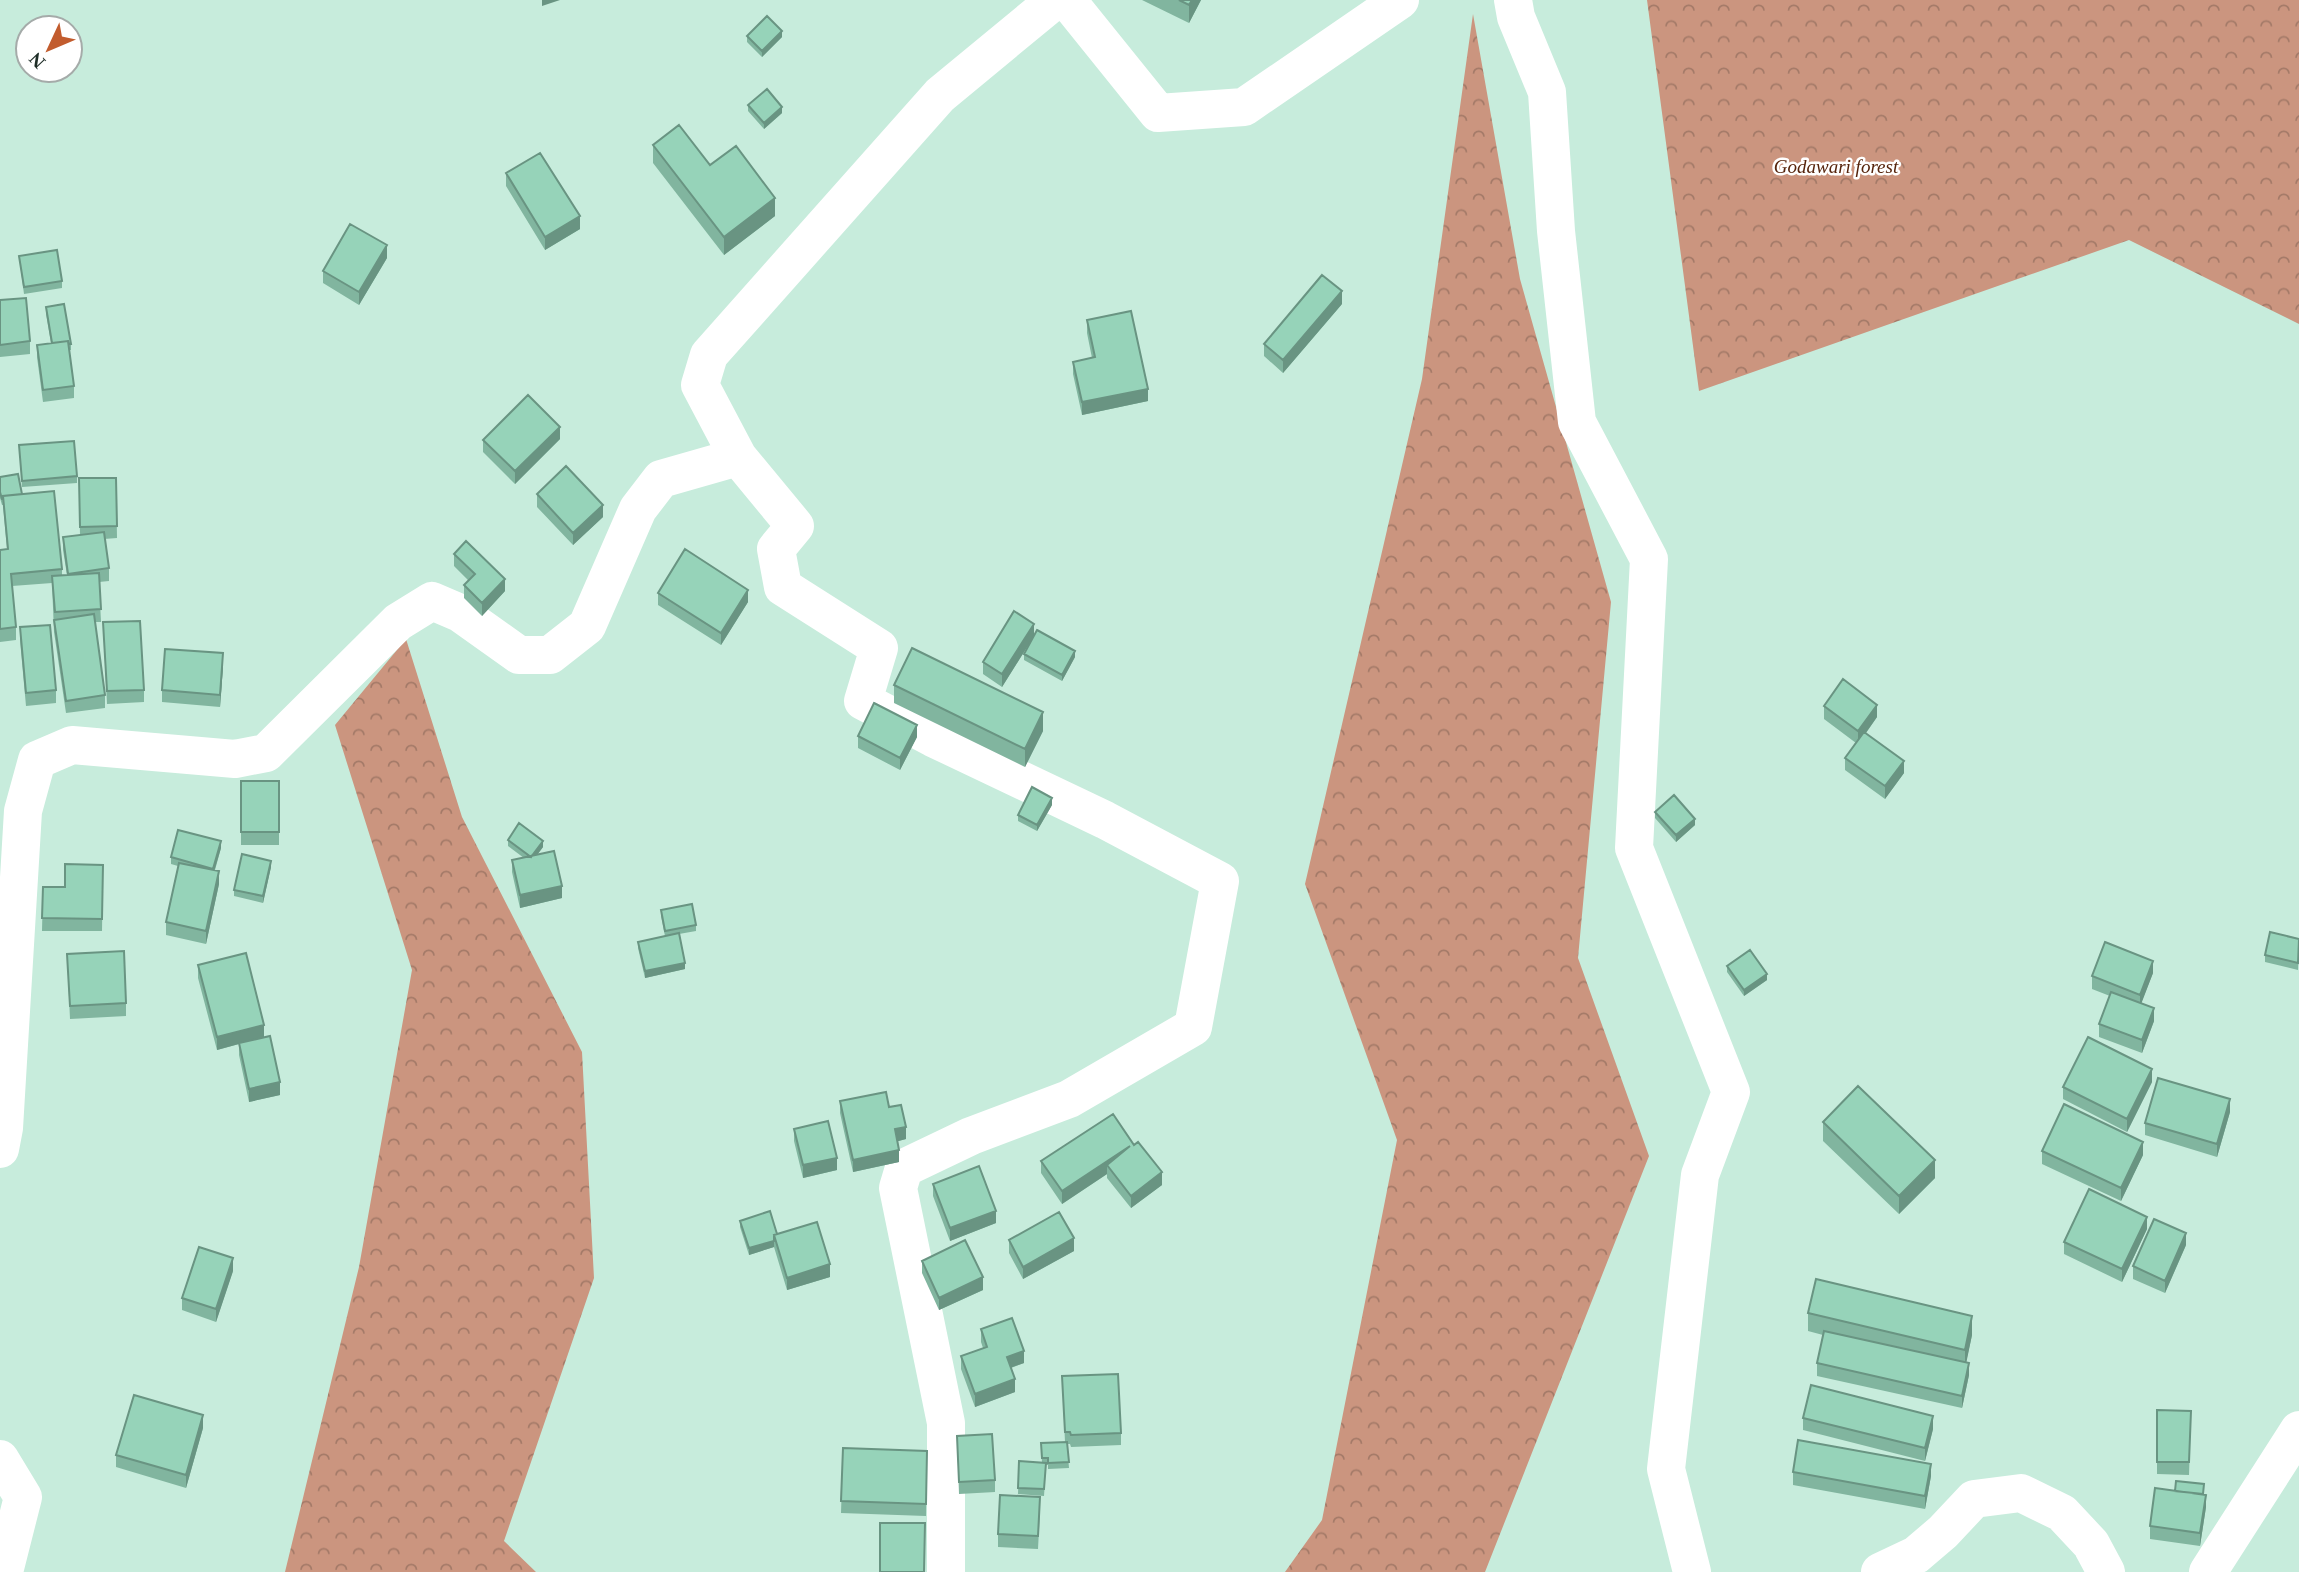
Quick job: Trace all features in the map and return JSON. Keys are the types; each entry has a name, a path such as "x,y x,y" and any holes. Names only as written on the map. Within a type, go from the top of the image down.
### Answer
{"street":[{"path":"946,1572 946,1423 898,1188 904,1168 971,1136 1069,1099 1193,1027 1220,881 1105,820 933,738 863,701 879,648 783,587 776,549 795,526 738,457 700,385 709,355 940,95 1055,0"},
{"path":"1067,0 1158,113 1244,107 1400,0"},
{"path":"1513,0 1516,17 1546,92 1556,231 1577,422 1649,559 1634,848 1731,1092 1700,1175 1667,1469 1692,1572"},
{"path":"0,1149 4,1128 23,811 37,760 72,745 235,758 266,753 398,622 432,601 460,613 519,655 550,655 587,626 638,509 661,479 738,457"},
{"path":"2208,1572 2299,1430"},
{"path":"0,1459 23,1497 4,1572"},
{"path":"1880,1572 1916,1555 1943,1532 1973,1499 2021,1493 2062,1513 2091,1544 2106,1572"}],"green space":[{"name":"Godawari forest","path":"1647,0 2299,0 2299,324 2129,240 1699,391"},
{"path":"1473,14 1520,279 1611,602 1578,958 1649,1156 1485,1572 1285,1572 1322,1520 1397,1140 1305,884 1422,379"},
{"path":"406,639 462,817 582,1052 594,1278 504,1541 536,1572 285,1572 359,1267 412,970 335,725"}],"building":[{"path":"1179,0 1192,0 1189,5"},
{"path":"767,16 782,31 762,51 747,36"},
{"path":"767,89 782,107 764,123 748,105"},
{"path":"679,125 710,165 736,146 775,198 724,237 653,145"},
{"path":"540,153 580,216 545,237 506,173"},
{"path":"350,224 387,245 359,292 323,271"},
{"path":"57,250 62,281 24,287 19,256"},
{"path":"1322,275 1342,291 1283,360 1264,344"},
{"path":"26,298 30,341 0,345 0,300"},
{"path":"64,304 71,344 68,341 52,343 46,307"},
{"path":"1131,311 1148,389 1082,402 1073,362 1095,357 1087,320"},
{"path":"68,341 74,386 43,390 37,345"},
{"path":"528,395 560,427 515,471 483,440"},
{"path":"74,441 77,476 22,481 19,445"},
{"path":"566,466 603,505 573,533 537,494"},
{"path":"18,474 22,494 3,496 2,499 0,477"},
{"path":"79,478 116,478 117,526 80,527"},
{"path":"54,491 62,569 11,574 16,627 0,629 0,550 8,549 3,496"},
{"path":"104,532 109,568 68,574 63,537"},
{"path":"466,541 505,579 482,603 464,585 475,574 454,554"},
{"path":"685,549 748,590 721,633 658,593"},
{"path":"99,573 101,609 55,612 52,576"},
{"path":"1014,611 1034,624 1002,674 983,662"},
{"path":"94,614 105,695 66,701 54,620"},
{"path":"140,621 144,690 107,691 103,622"},
{"path":"50,625 56,690 26,693 20,627"},
{"path":"1037,630 1075,651 1062,675 1024,654"},
{"path":"912,648 1043,712 1025,749 894,685"},
{"path":"165,649 223,653 220,695 162,690"},
{"path":"1843,679 1877,705 1858,731 1824,706"},
{"path":"874,703 917,725 900,758 858,736"},
{"path":"1864,732 1904,761 1885,786 1845,758"},
{"path":"241,781 279,781 279,832 241,832"},
{"path":"1032,787 1052,798 1037,825 1018,815"},
{"path":"1674,795 1695,819 1676,835 1655,812"},
{"path":"519,823 543,841 531,857 508,840"},
{"path":"178,830 221,841 213,869 171,857"},
{"path":"554,851 562,886 520,895 512,860"},
{"path":"242,854 271,861 263,896 234,890"},
{"path":"179,863 219,871 206,931 166,922"},
{"path":"65,864 103,865 102,919 42,918 43,887 65,887"},
{"path":"692,904 696,925 665,931 661,910"},
{"path":"2270,932 2299,939 2298,963 2265,955"},
{"path":"679,933 685,963 645,971 638,942"},
{"path":"2105,942 2153,961 2140,995 2092,976"},
{"path":"1750,950 1767,974 1744,990 1727,966"},
{"path":"124,951 126,1003 70,1006 67,954"},
{"path":"246,953 264,1025 217,1037 198,965"},
{"path":"2111,992 2154,1008 2142,1040 2099,1024"},
{"path":"270,1036 280,1082 249,1089 239,1043"},
{"path":"2088,1037 2152,1069 2127,1119 2063,1087"},
{"path":"2158,1078 2230,1099 2217,1144 2145,1123"},
{"path":"1858,1086 1935,1160 1899,1196 1823,1122"},
{"path":"886,1092 889,1107 901,1105 906,1127 895,1129 899,1150 853,1160 840,1101"},
{"path":"2064,1104 2143,1142 2121,1188 2042,1151"},
{"path":"1113,1114 1134,1145 1138,1142 1162,1172 1131,1196 1107,1165 1130,1146 1062,1191 1041,1161"},
{"path":"828,1121 837,1158 803,1165 794,1129"},
{"path":"979,1166 996,1211 950,1228 933,1184"},
{"path":"2089,1189 2147,1217 2122,1269 2064,1242"},
{"path":"770,1211 777,1234 774,1235 774,1241 749,1248 740,1221"},
{"path":"1059,1212 1074,1238 1023,1267 1009,1240"},
{"path":"2154,1219 2186,1233 2165,1281 2133,1266"},
{"path":"817,1222 830,1264 787,1278 774,1235"},
{"path":"965,1240 983,1277 939,1298 922,1261"},
{"path":"199,1247 233,1258 216,1309 182,1298"},
{"path":"1816,1279 1972,1316 1965,1350 1808,1313"},
{"path":"1012,1318 1024,1351 1007,1357 1015,1379 975,1394 961,1356 987,1347 981,1329"},
{"path":"1824,1331 1969,1363 1962,1396 1817,1363"},
{"path":"1118,1374 1121,1433 1071,1435 1070,1432 1065,1432 1062,1376"},
{"path":"1811,1385 1933,1416 1925,1448 1803,1418"},
{"path":"134,1395 203,1415 186,1475 116,1455"},
{"path":"2157,1410 2191,1411 2189,1462 2157,1462"},
{"path":"992,1434 995,1480 959,1482 957,1436"},
{"path":"1798,1440 1931,1464 1925,1496 1793,1472"},
{"path":"1067,1442 1069,1462 1048,1463 1048,1458 1042,1458 1041,1443"},
{"path":"843,1448 927,1451 926,1504 841,1501"},
{"path":"1019,1461 1046,1463 1044,1489 1018,1488"},
{"path":"2176,1481 2204,1484 2203,1494 2175,1491"},
{"path":"2155,1488 2206,1495 2200,1533 2150,1526"},
{"path":"1000,1495 1040,1497 1038,1536 998,1534"},
{"path":"880,1523 925,1523 924,1572 880,1572"}]}
